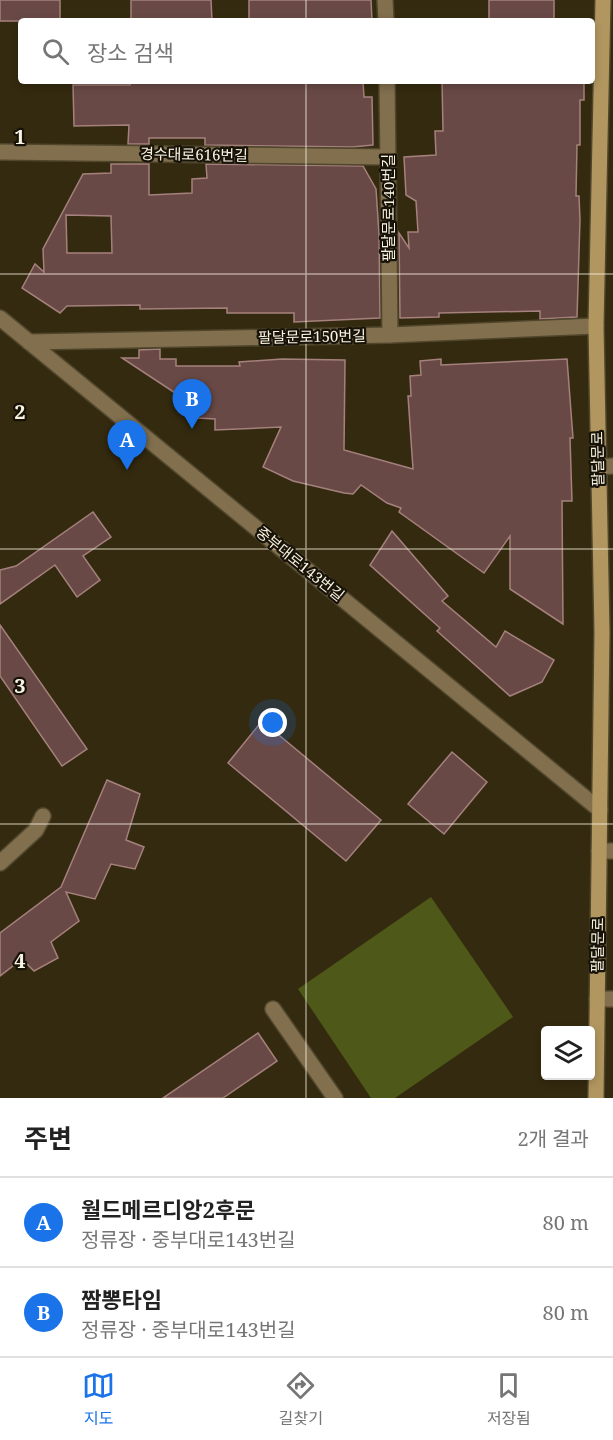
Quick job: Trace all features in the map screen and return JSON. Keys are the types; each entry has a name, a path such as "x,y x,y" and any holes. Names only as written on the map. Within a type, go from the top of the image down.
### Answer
{"street":[{"path":"385,0 386,18"},
{"name":"팔달문로","path":"596,1098 605,999 606,851 600,810 606,466 596,326 603,0"},
{"name":"팔달문로140번길","path":"387,84 390,336"},
{"name":"경수대로616번길","path":"0,152 389,157"},
{"name":"중부대로143번길","path":"0,318 600,810"},
{"name":"팔달문로150번길","path":"28,342 390,336 596,326"},
{"path":"0,863 36,830 43,816"},
{"path":"273,1009 335,1098"}],"green space":[{"path":"431,897 513,1017 395,1098 371,1098 298,989"}],"building":[{"path":"0,0 60,0 60,18 18,18 18,21 0,21"},
{"path":"131,0 211,0 212,18 131,18"},
{"path":"249,0 371,0 372,18 249,18"},
{"path":"489,0 554,0 554,18 489,18"},
{"path":"363,84 364,97 372,97 373,145 352,147 205,145 205,138 149,138 149,144 128,144 129,125 74,126 73,85"},
{"path":"442,84 584,84 584,100 580,100 580,145 577,145 576,196 579,196 580,220 577,317 540,319 540,311 439,313 439,317 400,318 399,233 409,248 408,232 418,232 416,201 406,195 404,157 436,155 435,131 443,131"},
{"path":"111,164 149,164 149,195 192,193 192,179 207,178 206,164 363,166 376,189 380,318 294,322 294,313 227,313 227,308 140,309 140,305 67,306 60,313 22,288 35,264 44,272 43,249 83,174 111,173","holes":["66,215 111,216 112,253 67,253"]},
{"path":"160,349 160,359 176,359 176,366 240,366 239,362 282,359 345,360 344,450 413,469 408,396 411,396 410,376 421,375 420,361 441,359 441,365 567,359 573,438 570,438 572,501 562,501 563,624 510,589 510,536 484,573 399,512 401,508 387,503 361,485 353,494 344,493 293,481 263,467 281,427 215,430 215,419 198,418 198,408 122,358 139,358 139,350"},
{"path":"93,512 111,537 83,556 100,580 77,597 55,565 0,604 0,570 16,566"},
{"path":"392,531 448,596 442,601 496,647 505,631 554,660 542,682 510,696 437,631 440,628 370,565"},
{"path":"0,625 87,749 62,766 0,676"},
{"path":"262,721 381,820 346,861 228,763"},
{"path":"452,752 487,782 444,834 408,804"},
{"path":"107,780 140,794 126,840 144,847 135,869 111,864 95,899 66,892 79,921 51,942 58,958 34,971 22,959 0,976 0,933 61,887"},
{"path":"258,1033 277,1061 223,1098 163,1098"}],"place":[{"name":"짬뽕타임","path":"192,429"},
{"name":"월드메르디앙2후문","path":"127,470"}]}
